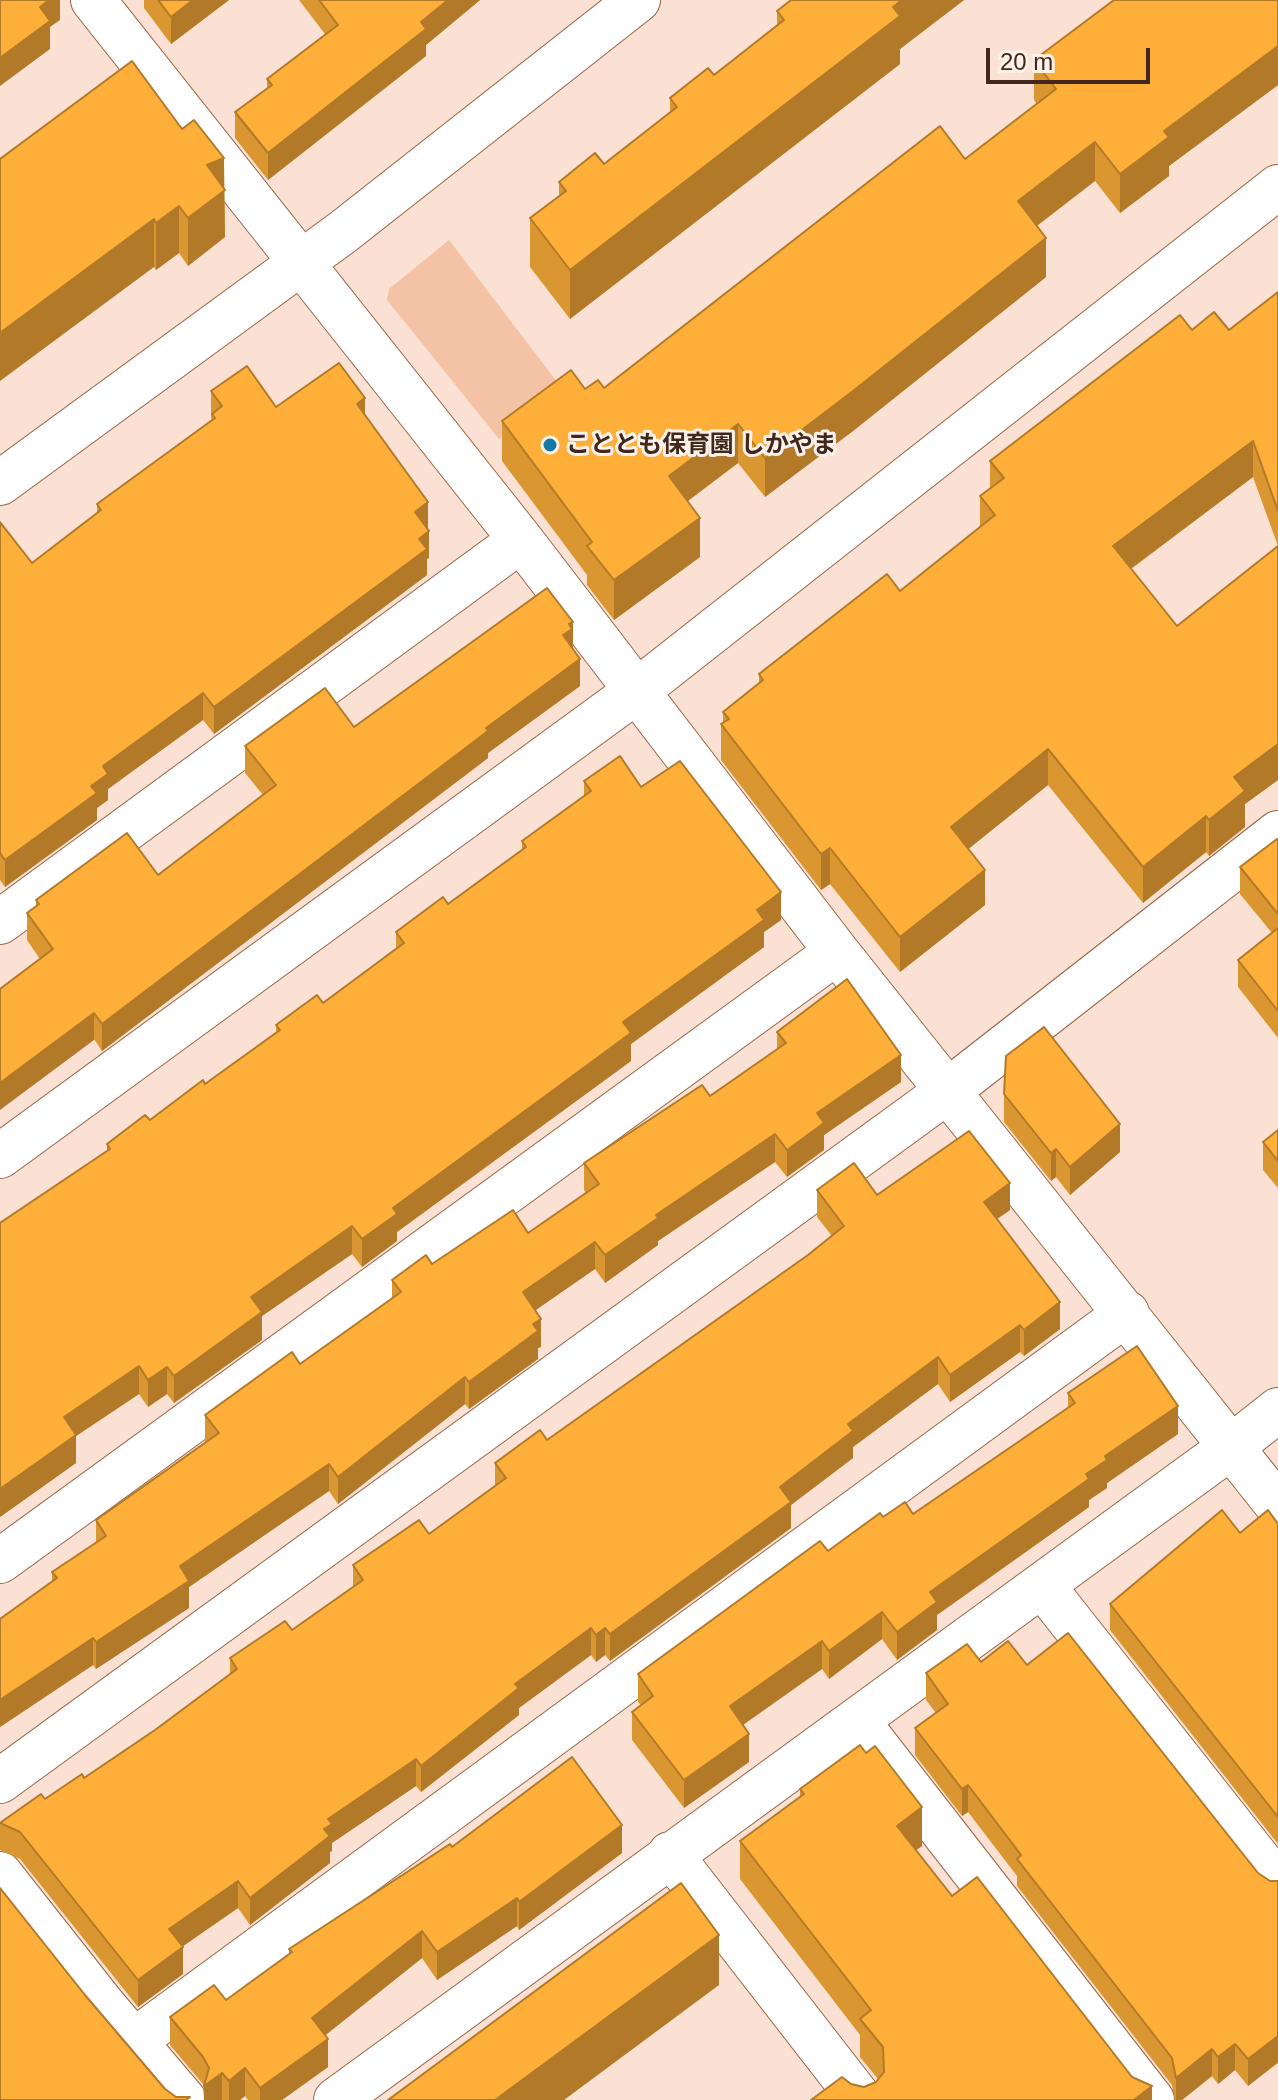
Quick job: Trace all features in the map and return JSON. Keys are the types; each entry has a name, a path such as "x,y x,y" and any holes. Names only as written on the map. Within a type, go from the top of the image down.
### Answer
{"street":[{"path":"93,0 521,540 837,952 1278,1506"},
{"path":"0,483 301,263 638,0"},
{"path":"0,1156 638,690 1278,187"},
{"path":"0,922 521,540"},
{"path":"0,1781 949,1090 1278,833"},
{"path":"0,1561 837,952"},
{"path":"135,2040 1127,1313"},
{"path":"336,2100 1278,1410"},
{"path":"1042,1585 1278,1884"},
{"path":"857,1721 1152,2100"},
{"path":"670,1854 861,2100"},
{"path":"0,1874 184,2100"}],"shaded area":[{"path":"449,240 564,391 499,439 387,300 389,289"}],"building":[{"path":"0,0 49,0 40,7 50,21 0,58"},
{"path":"158,0 193,0 171,17"},
{"path":"319,0 448,0 421,22 426,29 268,153 235,112 272,85 267,79 338,25"},
{"path":"791,0 902,0 893,7 900,16 570,270 530,218 566,191 559,182 595,153 604,164 677,107 670,98 708,68 714,75 784,20 777,11"},
{"path":"1114,0 1278,0 1278,46 1164,131 1169,137 1120,174 1095,142 1018,201 1046,238 765,458 738,424 669,476 700,518 614,580 587,546 592,542 502,421 571,370 585,389 598,380 604,388 940,126 965,159 1056,89 1034,60"},
{"path":"132,61 182,129 194,120 224,158 207,165 225,190 188,218 179,206 156,223 154,219 0,333 0,159"},
{"path":"1278,292 1278,511 1253,441 1113,546 1177,626 1278,546 1278,744 1234,777 1245,791 1209,820 1206,816 1143,867 1048,749 951,827 985,870 900,937 830,848 821,854 721,724 729,719 723,712 763,680 759,674 887,574 900,591 995,515 980,496 1004,478 990,461 1180,315 1192,330 1214,312 1229,330"},
{"path":"339,363 365,398 357,404 428,502 415,512 429,531 419,539 427,549 214,707 203,693 103,766 108,774 91,786 97,793 5,860 0,853 0,522 32,563 101,510 97,504 215,418 212,414 222,406 211,391 247,366 276,407"},
{"path":"547,588 573,622 569,624 572,629 563,635 580,659 102,1024 94,1013 0,1083 0,989 53,949 27,913 39,904 36,900 127,833 158,875 276,785 245,746 325,688 354,727"},
{"path":"620,756 641,787 680,761 781,892 757,910 764,920 623,1022 631,1033 393,1208 397,1214 362,1239 352,1226 251,1297 262,1312 174,1376 167,1367 148,1380 139,1366 64,1417 76,1435 0,1489 0,1223 110,1149 107,1144 145,1115 150,1120 203,1080 205,1084 280,1030 276,1025 317,995 323,1003 404,943 396,932 443,897 448,904 526,847 522,841 591,791 584,781"},
{"path":"1278,840 1278,914 1240,867"},
{"path":"1278,928 1278,1011 1238,960"},
{"path":"847,979 901,1055 817,1113 824,1123 787,1150 775,1134 656,1215 658,1218 605,1255 595,1242 523,1292 541,1319 533,1324 538,1331 469,1382 465,1377 338,1477 329,1464 180,1566 189,1581 96,1642 93,1638 0,1700 0,1619 57,1578 52,1572 106,1536 96,1520 219,1433 205,1415 292,1352 300,1364 401,1292 392,1280 426,1255 432,1264 513,1210 528,1233 599,1184 584,1163 702,1085 710,1096 786,1043 777,1032"},
{"path":"1044,1027 1120,1124 1070,1167 1056,1149 1051,1153 1004,1094 1006,1056"},
{"path":"1278,1130 1278,1161 1263,1142"},
{"path":"969,1131 1010,1183 984,1202 1060,1302 1024,1330 1020,1325 950,1375 938,1357 848,1424 853,1431 780,1487 791,1502 610,1634 605,1628 596,1635 591,1628 515,1684 519,1688 421,1766 416,1759 328,1819 332,1824 324,1829 330,1836 250,1898 238,1881 169,1929 183,1947 138,1980 20,1832 0,1823 41,1794 45,1799 82,1774 84,1778 155,1730 237,1669 230,1658 285,1621 292,1630 363,1580 353,1565 419,1520 429,1534 506,1478 495,1463 540,1430 547,1440 808,1255 844,1226 817,1190 854,1163 877,1195"},
{"path":"1137,1346 1178,1406 1105,1456 1107,1460 1086,1474 1089,1479 930,1592 937,1602 897,1632 882,1612 829,1651 822,1641 730,1706 749,1734 684,1780 632,1712 653,1696 638,1674 820,1541 828,1551 880,1513 883,1517 905,1502 913,1514 1075,1403 1068,1393"},
{"path":"1222,1510 1240,1533 1268,1510 1278,1524 1278,1817 1110,1604"},
{"path":"1068,1633 1258,1873 1270,1881 1278,1881 1278,2036 1248,2059 1235,2044 1218,2057 1212,2049 1176,2078 1172,2058 1017,1859 1021,1855 968,1785 962,1789 915,1728 948,1704 926,1673 967,1644 981,1662 1008,1641 1027,1665"},
{"path":"860,1745 866,1753 875,1746 922,1807 897,1826 952,1896 977,1877 1132,2077 1152,2086 1134,2100 811,2100 842,2077 851,2084 864,2087 876,2082 884,2072 883,2047 860,2019 871,2010 740,1841 804,1794 800,1789"},
{"path":"572,1757 622,1825 519,1902 517,1898 437,1952 422,1931 312,2018 328,2039 260,2088 245,2068 229,2081 222,2073 204,2086 209,2068 170,2017 214,1985 226,2000 292,1952 289,1949 450,1844 452,1847"},
{"path":"681,1883 719,1935 495,2100 388,2100"},
{"path":"0,1888 165,2089 176,2097 190,2097 186,2100 0,2100"}],"place":[{"name":"こととも保育園 しかやま","path":"550,445"}]}
